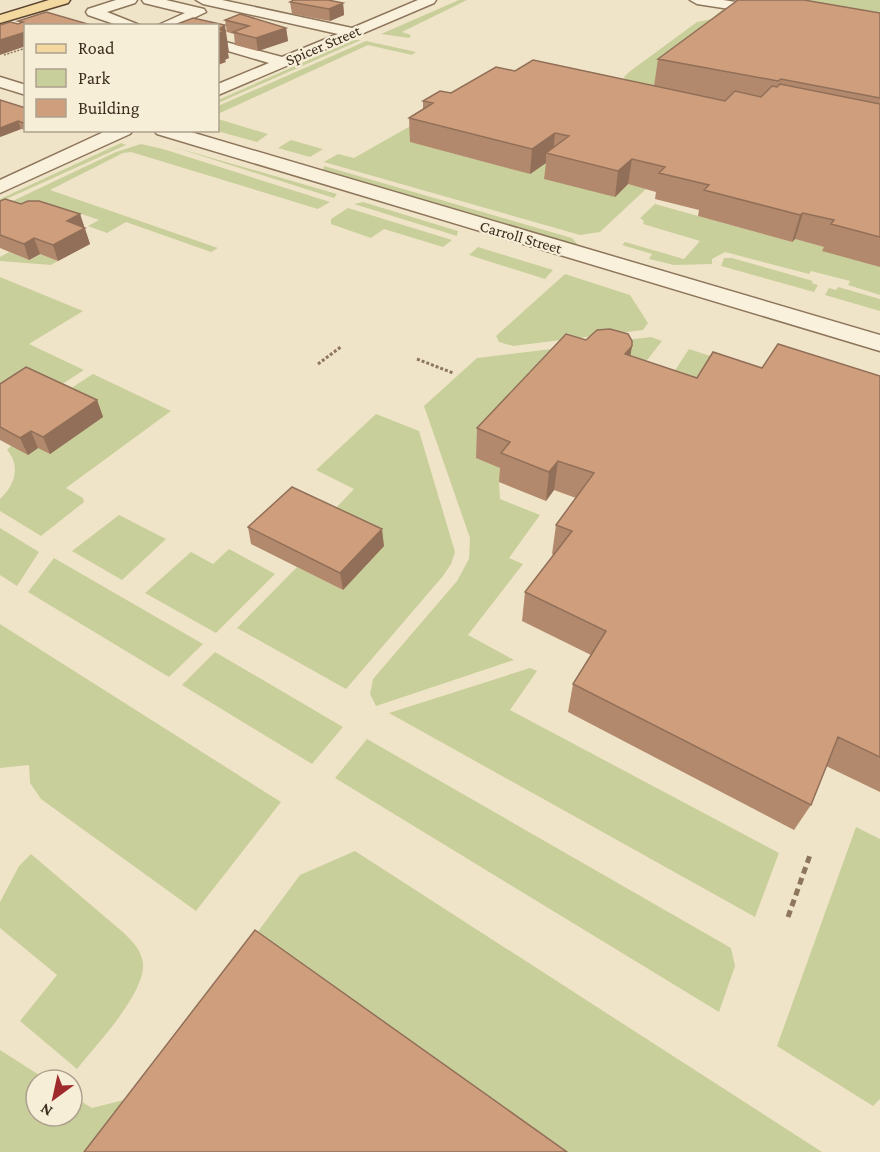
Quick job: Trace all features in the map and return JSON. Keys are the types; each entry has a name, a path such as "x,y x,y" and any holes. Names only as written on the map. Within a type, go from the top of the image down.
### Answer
{"main road":[{"path":"0,19 63,0"}],"street":[{"path":"127,24 93,12 130,0"},
{"path":"150,0 199,12 168,24"},
{"path":"203,0 351,33"},
{"path":"227,17 268,0"},
{"path":"697,0 789,14"},
{"path":"390,2 422,3"},
{"name":"Spicer Street","path":"219,90 422,3"},
{"path":"219,44 283,62"},
{"path":"0,187 120,132"},
{"name":"Carroll Street","path":"170,132 880,343"}],"path":[{"path":"0,56 24,49"},
{"path":"318,364 342,346"},
{"path":"417,359 453,373"},
{"path":"788,917 810,855"}],"green space":[{"path":"459,0 467,0 402,32 411,35 409,38 381,34"},
{"path":"778,0 880,0 880,22"},
{"path":"722,10 743,13 654,86 625,79 624,77 629,72 697,22 711,19"},
{"path":"354,40 361,40 219,103 219,100"},
{"path":"366,41 416,52 412,55 368,45 219,114 219,106"},
{"path":"428,116 411,142 530,174 552,157 614,197 628,184 646,189 600,232 580,235 324,162 338,154 354,158"},
{"path":"219,119 268,134 257,142 219,132"},
{"path":"291,140 323,149 310,157 278,148"},
{"path":"121,143 126,145 0,202 0,199"},
{"path":"141,144 330,202 318,209 131,152 123,153 50,190 218,248 211,252 126,222 107,233 88,226 99,220 67,209 0,207 116,152"},
{"path":"174,147 337,194 334,198"},
{"path":"324,166 572,238 578,245 323,170"},
{"path":"363,202 458,231 457,236 354,204"},
{"path":"655,204 792,242 795,239 824,247 880,267 880,295 848,285 850,281 811,271 809,274 725,252 712,259 712,264 674,265 649,259 652,254 622,245 625,242 684,259 700,241 643,224 644,221 640,218"},
{"path":"348,208 452,240 443,247 384,229 371,238 331,224 331,219"},
{"path":"478,247 553,270 545,279 469,255"},
{"path":"9,252 29,260 40,254 58,261 51,265 0,261 0,257"},
{"path":"724,258 732,258 813,281 812,283 818,285 814,292 721,266"},
{"path":"565,274 630,295 648,323 643,330 513,346 499,342 496,336"},
{"path":"0,277 83,311 29,344 84,370 50,392 0,405"},
{"path":"838,287 880,299 880,311 825,295 829,288 836,290"},
{"path":"651,337 662,341 627,386 476,457 508,471 499,482 500,499 540,515 509,558 523,564 468,635 514,660 376,706 370,694 373,679 457,581 469,559 470,538 424,406 477,358"},
{"path":"689,349 744,367 729,388 668,381"},
{"path":"93,374 171,411 66,488 83,498 84,502 41,536 0,511 0,499 12,482 15,469 7,450 59,396"},
{"path":"376,414 419,431 455,552 443,576 346,689 237,628 297,567 343,590 383,546 332,512 354,489 316,470"},
{"path":"119,515 166,539 122,580 72,551"},
{"path":"0,528 39,552 17,586 0,575"},
{"path":"229,549 275,574 216,633 145,593 191,552 213,564"},
{"path":"54,558 203,644 169,677 28,592"},
{"path":"0,624 281,802 196,911 41,799 30,783 29,765 0,768"},
{"path":"215,652 343,727 312,764 182,685"},
{"path":"530,668 537,671 510,710 779,853 755,917 389,713"},
{"path":"367,739 731,948 735,966 719,1012 335,778"},
{"path":"856,827 880,839 880,1099 873,1106 777,1046"},
{"path":"355,851 822,1152 538,1152 195,1016 300,875"},
{"path":"31,854 124,933 141,955 142,976 136,990 118,1019 78,1068 20,1021 57,975 0,928 0,902 19,866"},
{"path":"0,1050 28,1068 24,1068 24,1128 84,1128 84,1103 92,1108 167,1089 120,1152 0,1152"}],"building":[{"path":"328,0 343,3 329,9 290,2"},
{"path":"738,0 804,0 880,13 880,98 658,59"},
{"path":"46,12 88,24 24,24 24,33 0,40 0,25 23,22 18,21"},
{"path":"240,14 286,28 256,38 233,32 249,26 225,20"},
{"path":"193,18 225,25 219,29 219,24 177,24"},
{"path":"533,60 725,101 735,91 761,97 772,86 777,87 780,84 880,104 880,237 831,224 834,220 803,213 800,215 704,190 709,185 659,173 665,167 632,159 618,171 546,153 569,136 555,133 532,149 409,118 433,103 423,101 440,91 451,93 496,67 515,71"},
{"path":"0,100 24,107 24,123 18,121 0,128"},
{"path":"5,199 21,204 28,201 39,201 80,214 67,221 85,228 53,245 34,238 24,244 0,235 0,201"},
{"path":"610,329 628,334 632,346 625,354 697,378 713,352 762,368 778,344 880,376 880,757 838,737 811,805 573,684 606,631 525,592 572,531 556,525 594,473 558,461 549,472 501,453 510,442 477,428 566,334 586,340 597,330"},
{"path":"26,367 97,400 43,437 31,431 20,438 0,427 0,384"},
{"path":"292,487 382,529 340,573 248,527"},
{"path":"255,930 567,1152 84,1152"}]}
